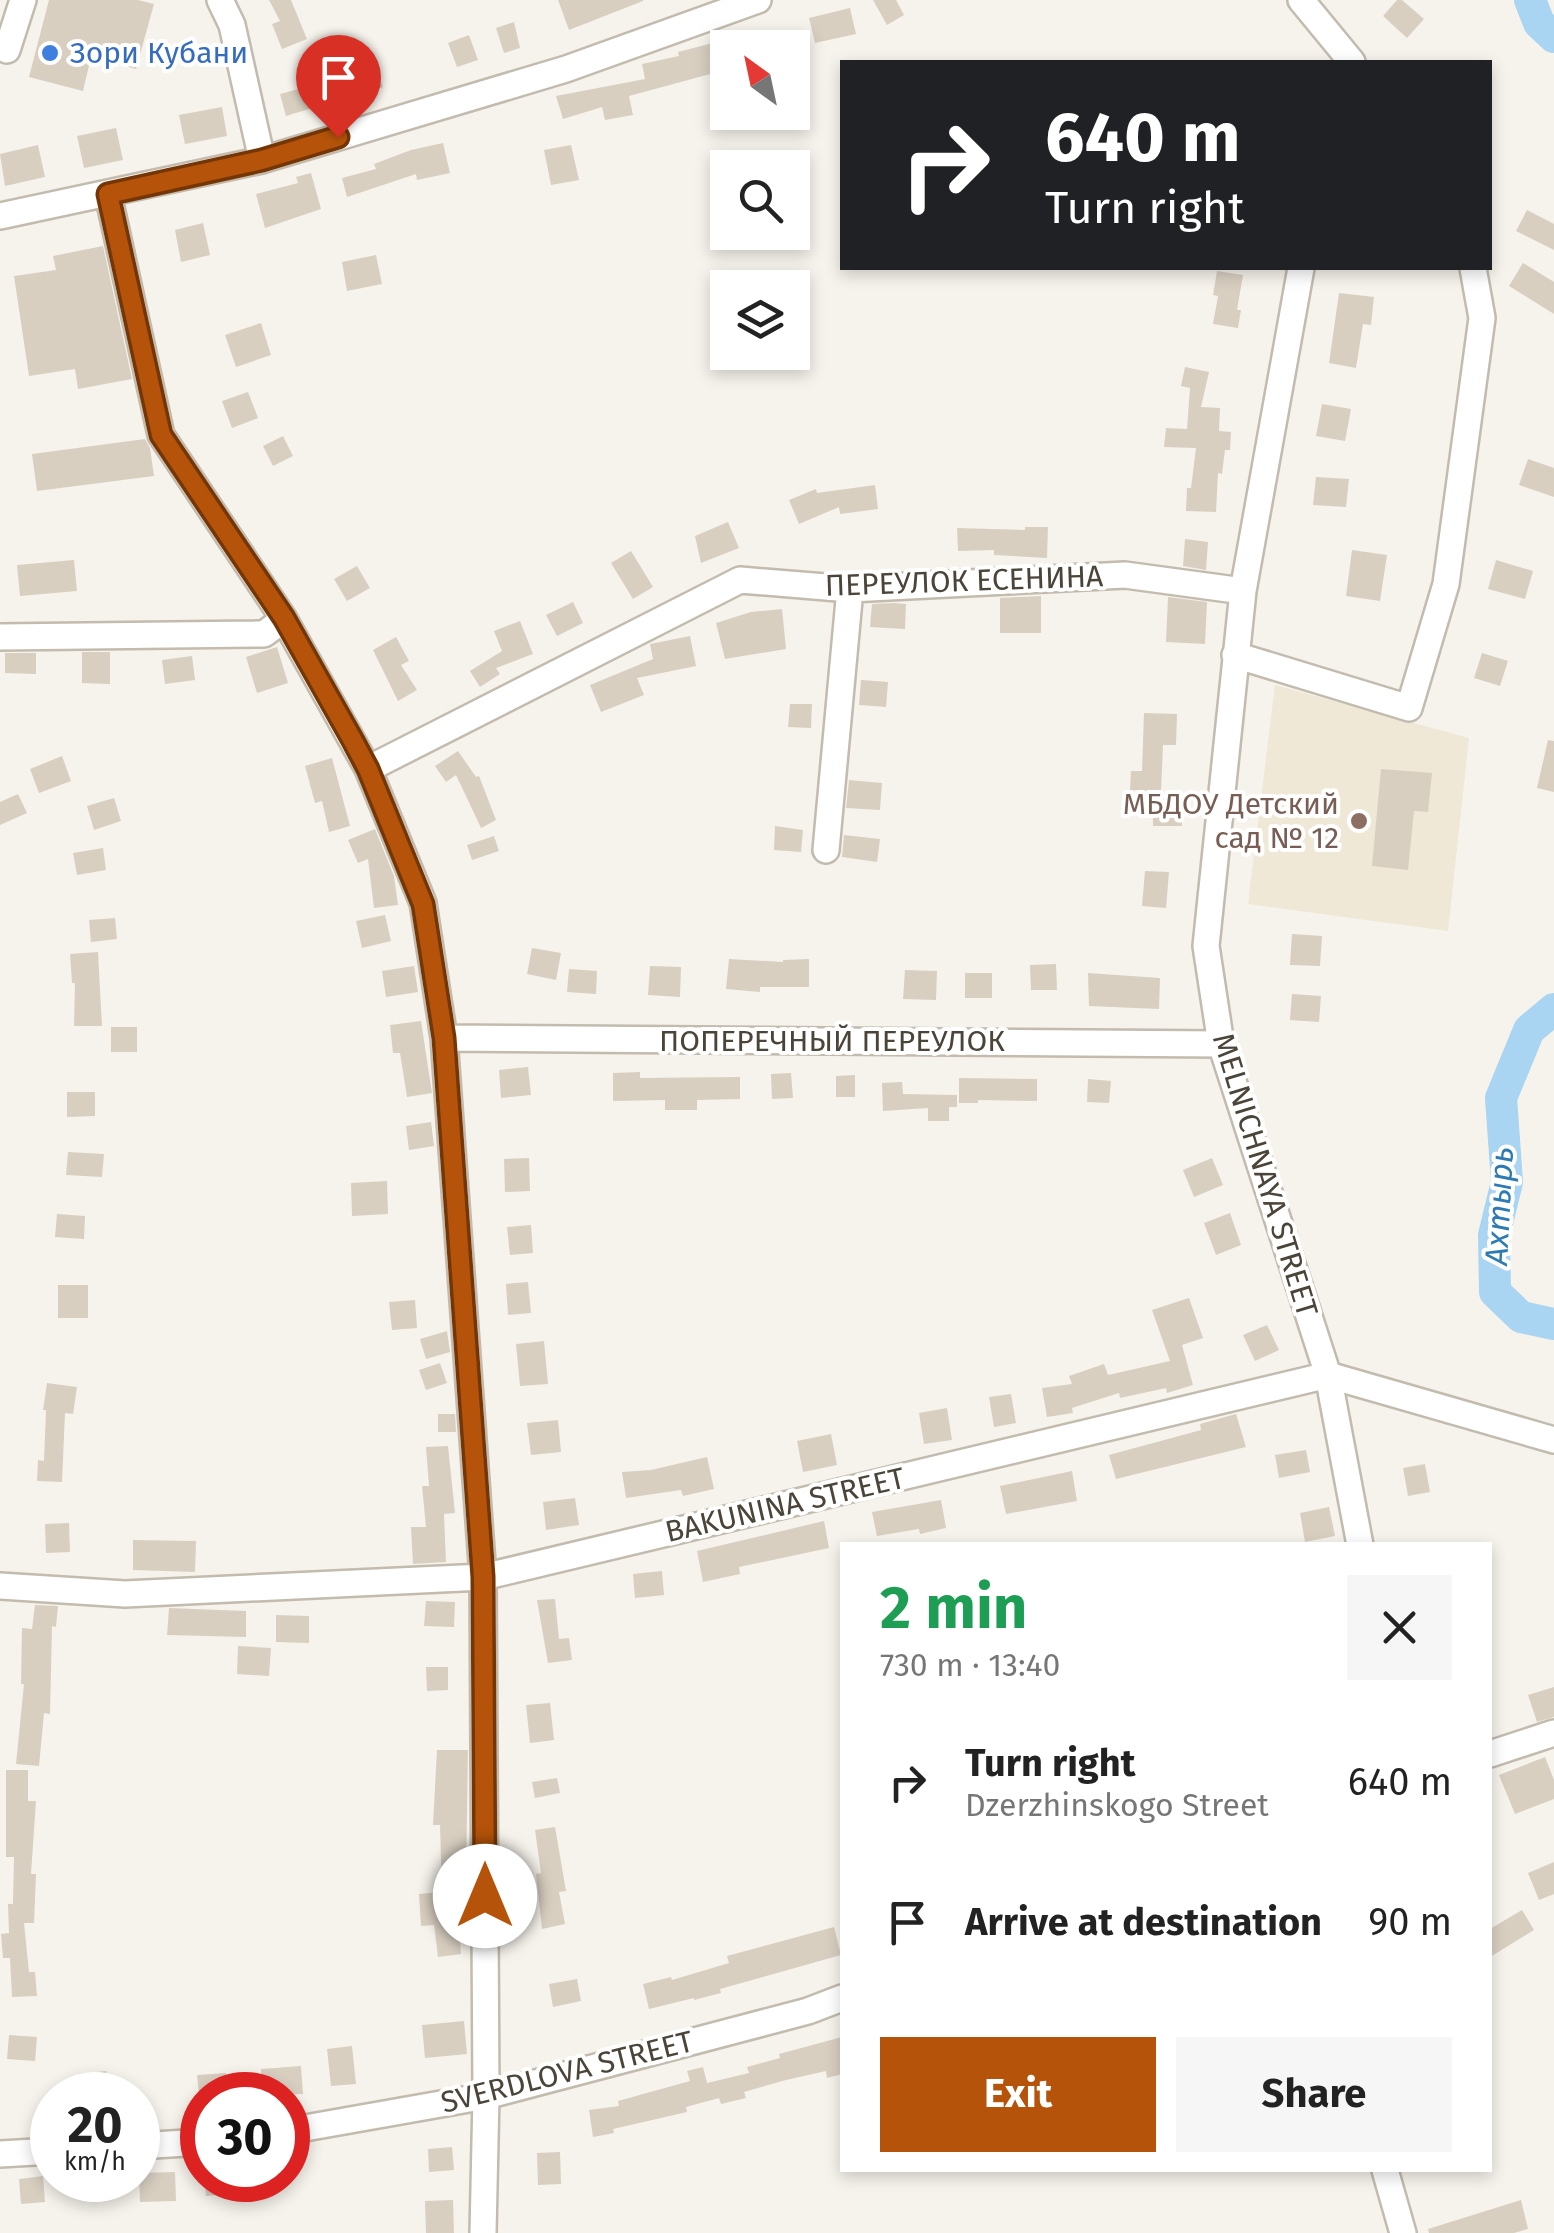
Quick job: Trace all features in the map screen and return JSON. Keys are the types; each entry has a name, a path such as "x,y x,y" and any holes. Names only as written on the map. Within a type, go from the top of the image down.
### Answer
{"street":[{"path":"7,50 23,0"},
{"path":"0,216 262,160 566,69 758,0"},
{"path":"1301,0 1343,58"},
{"path":"223,2 232,25 262,160"},
{"path":"108,194 161,435 284,618 368,769 423,904 444,1038 483,1577 483,2233"},
{"name":"MELNICHNAYA STREET","path":"1301,270 1243,590 1206,946 1221,1044 1328,1374 1359,1542"},
{"path":"1234,655 1409,708 1446,584 1482,318 1473,270"},
{"name":"ПЕРЕУЛОК ЕСЕНИНА","path":"368,769 740,580 850,589 1125,575 1243,590"},
{"path":"826,850 850,589"},
{"path":"0,636 264,634 284,618"},
{"name":"ПОПЕРЕЧНЫЙ ПЕРЕУЛОК","path":"444,1038 1221,1044"},
{"name":"BAKUNINA STREET","path":"0,1586 125,1594 483,1577 1328,1374 1554,1440"},
{"path":"1492,1753 1554,1734"},
{"name":"SVERDLOVA STREET","path":"310,2127 486,2096 808,2012 840,1999"},
{"path":"0,2154 30,2152"},
{"path":"1386,2172 1403,2233"}],"shaded area":[{"name":"МБДОУ Детский сад № 12","path":"1275,685 1469,738 1448,931 1248,904"}],"building":[{"path":"49,0 138,0 154,4 136,69 91,57 83,91 29,77"},
{"path":"269,0 291,0 307,39 282,49 272,24 280,21"},
{"path":"558,0 643,0 643,1 569,30"},
{"path":"873,0 896,0 904,15 887,25"},
{"path":"1397,0 1424,19 1407,38 1383,16"},
{"path":"850,8 856,34 815,43 809,18"},
{"path":"514,22 520,48 504,53 496,28"},
{"path":"469,35 478,60 457,67 448,43"},
{"path":"710,44 710,74 629,96 633,115 605,120 602,107 563,119 556,96 645,79 642,64 679,56 678,52"},
{"path":"369,53 383,87 353,100 352,96 286,116 280,94 313,85 310,79"},
{"path":"222,107 227,136 185,144 179,115"},
{"path":"116,128 123,160 84,168 77,136"},
{"path":"443,143 450,173 417,180 416,174 347,197 342,178 376,169 374,164 411,150"},
{"path":"38,145 45,177 5,186 0,154"},
{"path":"571,145 579,180 551,185 544,150"},
{"path":"311,173 321,209 265,228 256,194 298,183 296,177"},
{"path":"1527,210 1554,224 1554,250 1516,231"},
{"path":"203,223 210,255 181,262 175,230"},
{"path":"103,246 132,379 78,389 75,369 29,376 14,276 56,270 53,256"},
{"path":"376,255 382,284 347,291 342,262"},
{"path":"1523,263 1554,282 1554,314 1509,286"},
{"path":"1217,271 1243,275 1238,328 1213,324"},
{"path":"1339,293 1374,297 1371,325 1363,324 1356,368 1329,363"},
{"path":"261,323 271,355 236,367 225,335"},
{"path":"1185,367 1209,372 1201,407 1220,408 1219,431 1231,432 1230,450 1225,450 1222,474 1218,473 1216,512 1186,511 1196,448 1164,447 1166,428 1187,429 1190,388 1181,386"},
{"path":"248,392 258,418 232,428 222,401"},
{"path":"1322,404 1351,409 1345,441 1316,436"},
{"path":"283,436 293,456 273,466 263,446"},
{"path":"145,439 154,476 37,491 32,454"},
{"path":"1528,459 1554,468 1554,497 1519,485"},
{"path":"1316,477 1349,479 1346,507 1313,505"},
{"path":"875,485 878,509 840,514 839,507 799,524 789,500 816,489 817,493"},
{"path":"728,522 739,548 701,563 695,536"},
{"path":"1048,527 1047,558 994,555 994,550 958,551 957,528"},
{"path":"1185,539 1208,542 1206,570 1183,566"},
{"path":"1352,550 1387,555 1380,601 1346,596"},
{"path":"631,551 653,587 633,599 611,563"},
{"path":"74,560 77,591 20,596 17,565"},
{"path":"1496,560 1533,571 1525,599 1488,589"},
{"path":"357,566 370,588 347,601 334,579"},
{"path":"1041,596 1041,633 1000,633 1000,598"},
{"path":"1168,597 1207,602 1205,644 1166,642"},
{"path":"573,602 583,623 557,636 546,615"},
{"path":"872,604 906,604 905,629 870,627"},
{"path":"782,609 786,649 725,659 716,623 751,612"},
{"path":"520,621 533,654 496,668 500,674 480,687 470,671 502,651 494,631"},
{"path":"690,636 696,666 637,678 644,695 601,712 590,685 653,659 650,644"},
{"path":"396,637 409,661 401,665 417,690 398,701 373,650"},
{"path":"277,647 288,683 257,693 246,657"},
{"path":"82,652 110,652 110,684 82,683"},
{"path":"5,653 36,653 36,674 5,673"},
{"path":"1482,653 1508,661 1500,686 1474,678"},
{"path":"192,656 195,680 165,684 162,660"},
{"path":"861,680 888,682 886,707 859,705"},
{"path":"790,704 812,704 811,728 788,727"},
{"path":"1144,713 1177,714 1176,745 1163,745 1161,792 1130,790 1131,771 1142,771"},
{"path":"1548,740 1554,741 1554,792 1537,788"},
{"path":"458,751 479,776 496,820 481,828 456,775 446,782 435,766"},
{"path":"62,756 71,781 39,793 30,769"},
{"path":"332,758 350,826 329,832 322,801 315,803 305,766"},
{"path":"1381,769 1432,773 1428,812 1414,811 1408,870 1372,866"},
{"path":"849,780 882,783 880,810 846,808"},
{"path":"18,794 27,813 0,825 0,802"},
{"path":"114,798 121,821 94,830 87,806"},
{"path":"1153,799 1182,799 1182,826 1153,826"},
{"path":"775,826 803,830 801,852 774,850"},
{"path":"375,829 394,876 398,905 374,908 368,859 358,863 348,840"},
{"path":"844,835 880,839 877,862 842,857"},
{"path":"494,836 499,851 472,860 467,845"},
{"path":"103,848 106,870 77,875 73,853"},
{"path":"1145,871 1169,872 1166,908 1142,906"},
{"path":"385,915 391,941 362,948 356,921"},
{"path":"115,918 117,939 91,942 89,920"},
{"path":"1292,934 1322,936 1320,966 1290,965"},
{"path":"532,948 561,953 556,980 527,974"},
{"path":"98,952 102,1026 74,1026 75,983 70,954"},
{"path":"729,959 809,959 809,987 760,987 760,992 726,989"},
{"path":"1056,964 1057,990 1031,990 1030,965"},
{"path":"414,966 418,992 386,997 382,971"},
{"path":"650,966 681,967 680,997 648,995"},
{"path":"569,969 597,971 596,994 567,992"},
{"path":"905,970 937,971 936,1000 903,999"},
{"path":"965,973 992,973 992,998 965,998"},
{"path":"1088,973 1160,978 1159,1009 1089,1006"},
{"path":"1292,994 1321,996 1319,1022 1290,1020"},
{"path":"421,1021 432,1093 407,1097 400,1053 393,1053 390,1025"},
{"path":"111,1027 137,1027 137,1052 111,1052"},
{"path":"528,1067 531,1095 501,1098 499,1070"},
{"path":"640,1072 640,1078 740,1077 740,1099 697,1100 697,1110 665,1110 665,1100 613,1101 613,1073"},
{"path":"791,1073 793,1098 772,1099 771,1074"},
{"path":"855,1075 855,1097 836,1097 836,1076"},
{"path":"959,1078 1037,1079 1037,1101 959,1103"},
{"path":"1088,1079 1111,1081 1109,1103 1087,1102"},
{"path":"902,1082 903,1094 957,1095 957,1107 949,1107 949,1121 928,1121 928,1108 883,1111 882,1083"},
{"path":"67,1092 95,1092 95,1116 67,1117"},
{"path":"431,1122 434,1146 409,1150 406,1126"},
{"path":"68,1152 104,1154 102,1177 66,1175"},
{"path":"529,1158 530,1191 505,1192 504,1159"},
{"path":"1212,1158 1223,1185 1194,1197 1183,1170"},
{"path":"387,1181 388,1214 352,1216 351,1183"},
{"path":"1230,1213 1241,1245 1216,1255 1204,1223"},
{"path":"57,1214 85,1216 84,1239 55,1237"},
{"path":"531,1225 533,1253 510,1255 507,1227"},
{"path":"528,1282 531,1313 508,1315 506,1284"},
{"path":"58,1285 88,1285 88,1318 58,1318"},
{"path":"1189,1298 1203,1338 1182,1345 1193,1385 1167,1393 1166,1388 1120,1398 1119,1393 1072,1408 1073,1413 1047,1417 1042,1388 1072,1384 1069,1376 1104,1364 1108,1375 1170,1361 1152,1310"},
{"path":"415,1300 417,1328 392,1330 389,1302"},
{"path":"1267,1325 1279,1350 1255,1361 1243,1335"},
{"path":"447,1331 450,1352 426,1359 420,1339"},
{"path":"544,1341 548,1384 520,1386 516,1344"},
{"path":"440,1363 447,1383 426,1390 419,1370"},
{"path":"47,1383 77,1387 73,1414 65,1413 62,1482 37,1481 38,1460 44,1461"},
{"path":"1011,1394 1016,1423 994,1427 989,1397"},
{"path":"947,1408 952,1440 924,1444 919,1413"},
{"path":"438,1414 455,1414 456,1432 438,1432"},
{"path":"1236,1414 1246,1447 1116,1479 1109,1455 1201,1430 1200,1424"},
{"path":"558,1420 561,1452 531,1455 527,1423"},
{"path":"831,1434 837,1465 803,1472 797,1441"},
{"path":"448,1446 455,1513 444,1514 446,1562 413,1564 411,1527 426,1527 422,1486 429,1486 426,1447"},
{"path":"1306,1450 1310,1472 1279,1478 1275,1455"},
{"path":"707,1457 714,1489 683,1496 681,1490 626,1498 622,1472 651,1470"},
{"path":"1425,1464 1430,1492 1408,1496 1403,1468"},
{"path":"1072,1471 1077,1501 1006,1514 1000,1486"},
{"path":"575,1498 579,1525 546,1530 543,1502"},
{"path":"941,1500 946,1528 877,1536 872,1512"},
{"path":"1329,1507 1335,1536 1305,1542 1300,1513"},
{"path":"824,1521 829,1548 739,1567 740,1574 703,1582 697,1551"},
{"path":"69,1523 70,1552 46,1553 45,1524"},
{"path":"133,1540 196,1541 195,1572 133,1570"},
{"path":"662,1571 664,1595 635,1598 633,1574"},
{"path":"555,1599 559,1639 569,1638 572,1660 548,1663 537,1600"},
{"path":"426,1601 455,1602 454,1627 424,1626"},
{"path":"35,1605 58,1606 56,1627 52,1626 50,1714 44,1713 39,1766 16,1764 24,1684 22,1628 32,1629"},
{"path":"169,1608 246,1611 246,1637 167,1635"},
{"path":"276,1615 309,1616 309,1643 276,1642"},
{"path":"238,1646 271,1648 269,1676 237,1674"},
{"path":"426,1667 448,1667 448,1690 427,1691"},
{"path":"1554,1687 1554,1717 1537,1722 1528,1695"},
{"path":"550,1703 554,1740 530,1743 526,1705"},
{"path":"437,1750 468,1750 466,1874 455,1874 461,1954 438,1957 434,1925 421,1926 419,1894 442,1892 440,1825 433,1825"},
{"path":"1545,1757 1554,1780 1554,1799 1515,1814 1499,1775"},
{"path":"6,1770 28,1770 28,1801 36,1801 31,1874 36,1874 34,1923 24,1923 29,1972 35,1972 37,1996 12,1997 10,1958 3,1958 1,1934 9,1933 14,1857 6,1857"},
{"path":"557,1778 560,1793 535,1798 532,1782"},
{"path":"555,1827 566,1891 559,1892 565,1924 542,1929 535,1830"},
{"path":"1554,1862 1554,1894 1539,1900 1528,1873"},
{"path":"1522,1910 1534,1930 1492,1956 1492,1928"},
{"path":"834,1927 840,1951 840,1955 720,1989 721,1993 649,2009 643,1984 729,1963 727,1956"},
{"path":"577,1979 581,2001 553,2007 549,1984"},
{"path":"464,2021 467,2054 425,2058 422,2025"},
{"path":"9,2035 37,2037 35,2061 7,2059"},
{"path":"840,2038 840,2075 827,2078 826,2071 786,2080 744,2092 746,2098 721,2104 719,2098 686,2107 687,2112 593,2137 589,2110 619,2106 618,2101 690,2081 687,2071 703,2067 707,2083 749,2073 747,2067 780,2058 779,2054"},
{"path":"352,2046 356,2084 331,2086 327,2049"},
{"path":"301,2066 301,2072 261,2072"},
{"path":"452,2147 454,2170 429,2172 428,2149"},
{"path":"560,2152 561,2184 538,2185 537,2153"},
{"path":"160,2172 175,2172 176,2201 160,2201"},
{"path":"30,2178 30,2202 45,2202 21,2204 19,2179"},
{"path":"453,2200 454,2233 426,2233 425,2201"},
{"path":"1521,2200 1528,2229 1514,2233 1429,2233 1428,2229"}],"waterway":[{"name":"Ахтырь","path":"1530,0 1539,23 1554,37"},
{"name":"Ахтырь","path":"1554,1009 1529,1030 1501,1098 1507,1182 1494,1235 1495,1292 1521,1317 1554,1324"}],"place":[{"name":"Зори Кубани","path":"50,53"},
{"name":"МБДОУ Детский сад № 12","path":"1359,821"}],"route":[{"path":"338,137 262,160 108,194 161,435 284,618 352,739 423,904 444,1038 483,1577 485,1896"}]}
